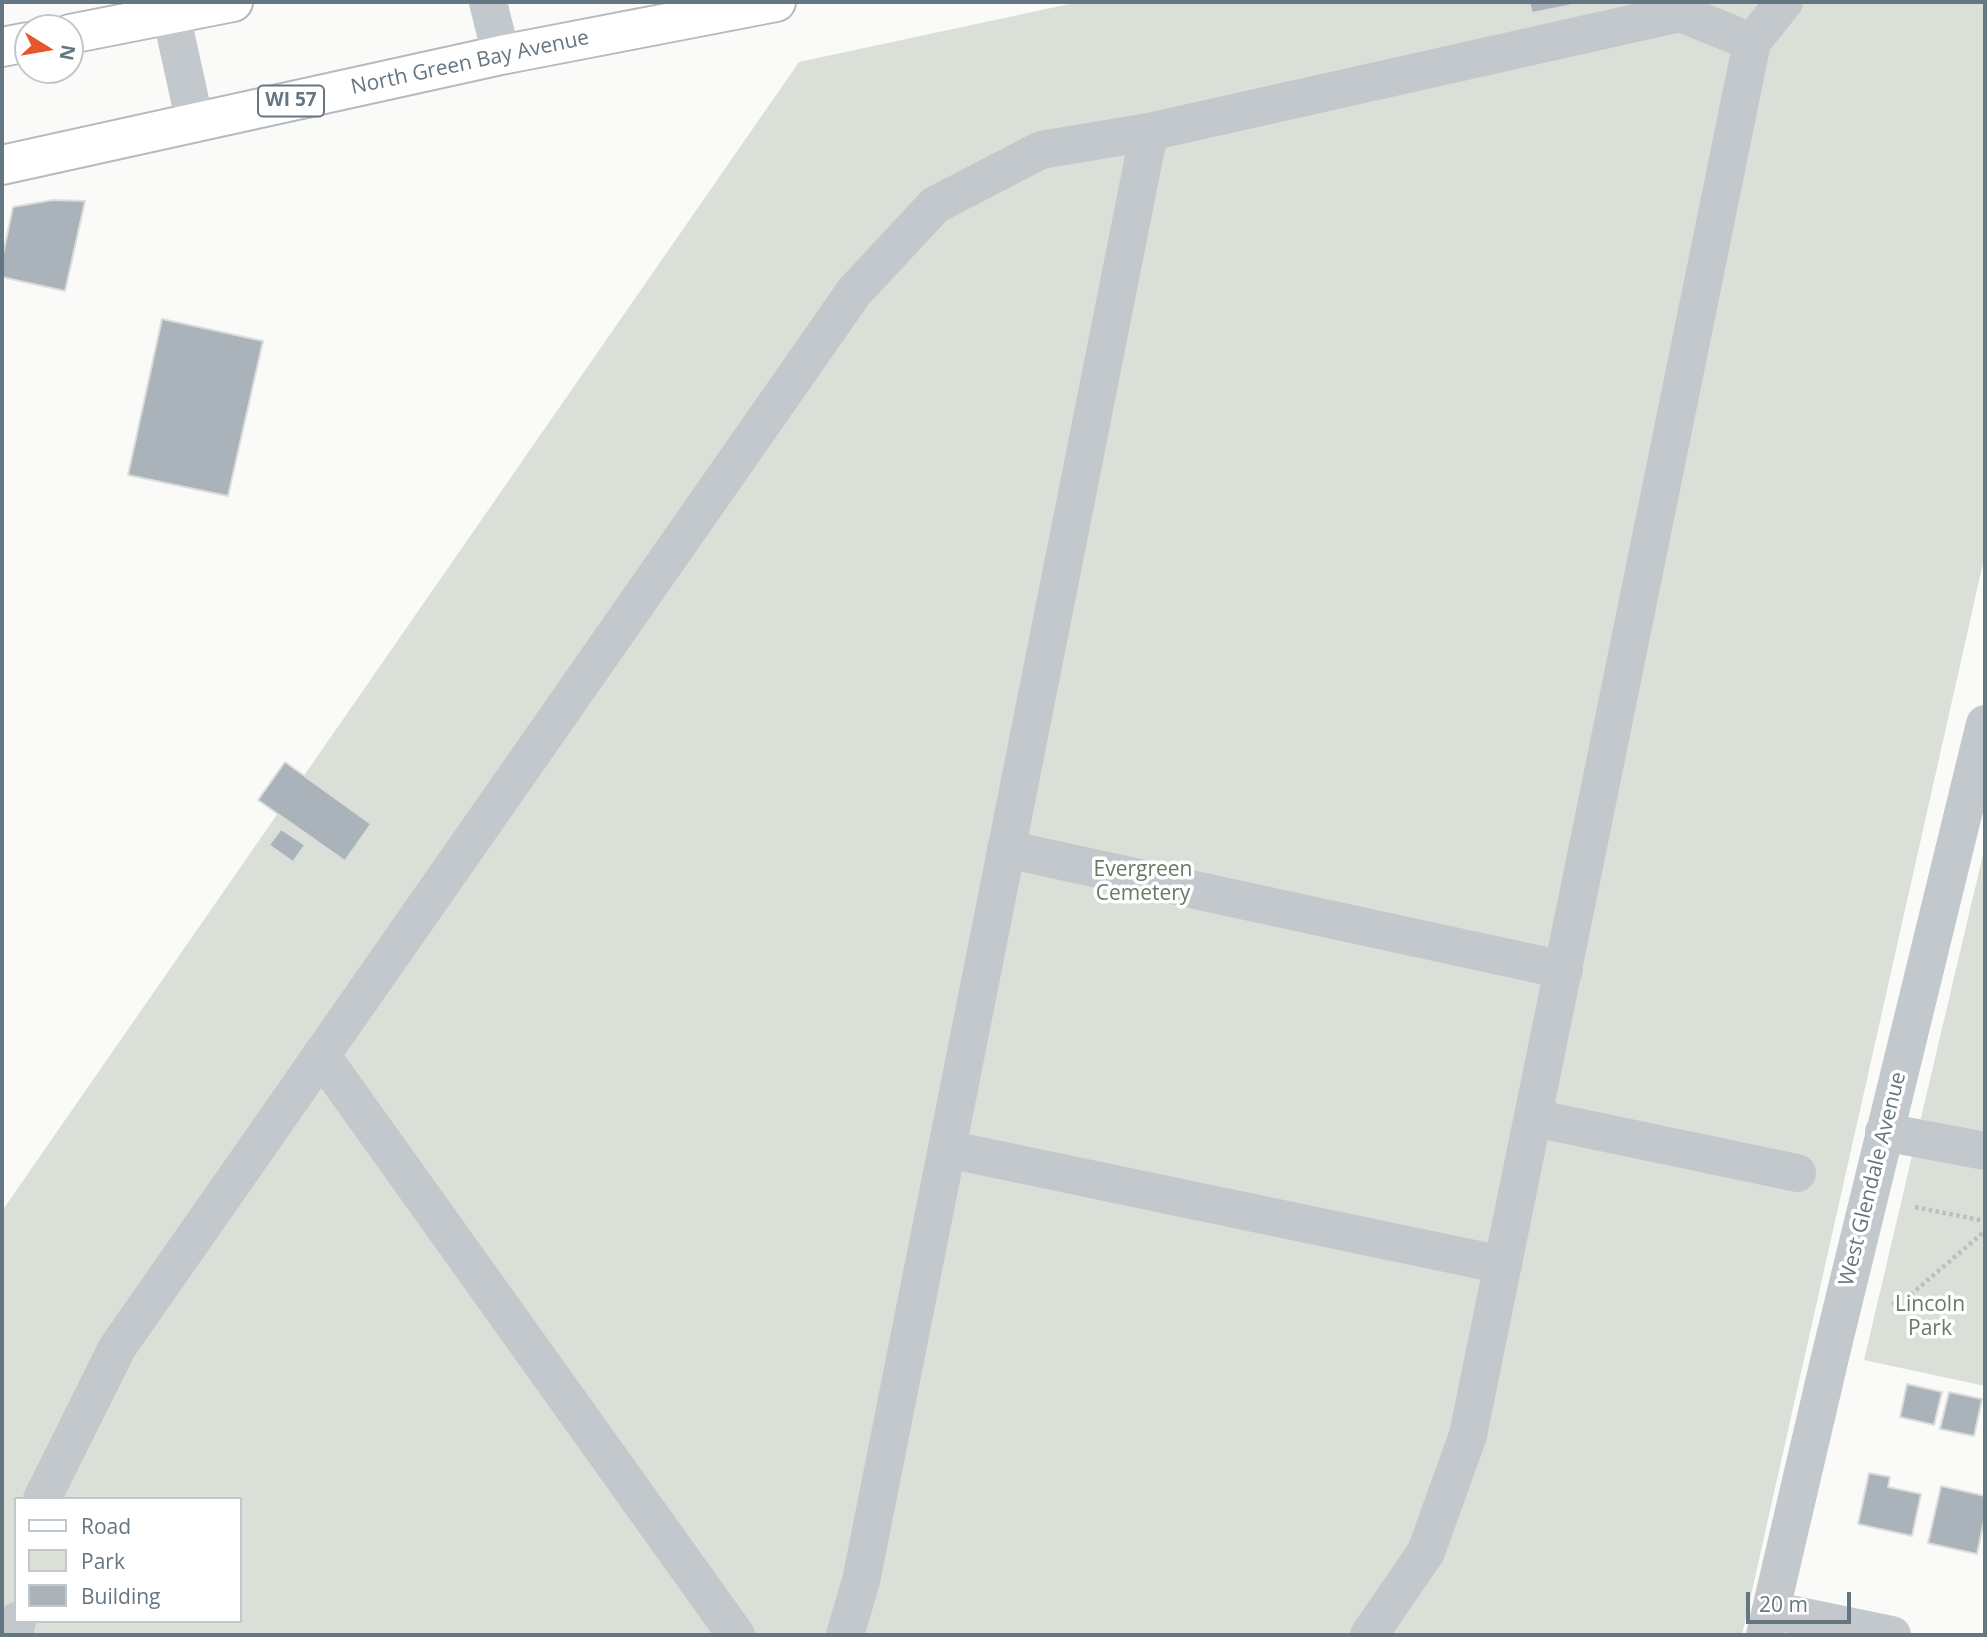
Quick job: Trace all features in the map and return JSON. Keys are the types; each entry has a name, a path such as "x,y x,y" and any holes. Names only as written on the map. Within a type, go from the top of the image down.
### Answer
{"main road":[{"path":"84,31 221,3"},
{"name":"North Green Bay Avenue","path":"2,165 501,55 756,4"}],"street":[{"path":"488,2 501,55"},
{"path":"1370,1635 1426,1552 1468,1436 1752,42 1784,2"},
{"path":"43,1497 117,1348 853,292 935,205 1041,150 1149,132 1680,13 1752,42"},
{"path":"171,14 195,123"},
{"path":"845,1635 861,1581 1149,132"},
{"name":"West Glendale Avenue","path":"1768,1623 1884,1132 1980,765 1985,724"},
{"path":"1006,849 1564,971"},
{"path":"321,1055 736,1635"},
{"path":"1534,1118 1797,1173"},
{"path":"1884,1132 1985,1151"},
{"path":"947,1149 1503,1265"},
{"path":"1768,1623 1892,1635"}],"path":[{"path":"1915,1207 1985,1221"},
{"path":"1892,1304 1908,1297 1985,1231"}],"green space":[{"name":"Evergreen Cemetery","path":"1079,2 1985,2 1985,554 1742,1635 2,1635 2,1211 799,62"},
{"name":"Lincoln Park","path":"1985,846 1985,1386 1864,1360"}],"building":[{"path":"1529,2 1587,2 1532,13"},
{"path":"53,200 85,201 65,291 2,277 2,259 13,207"},
{"path":"162,319 263,341 228,496 128,475"},
{"path":"285,762 371,824 345,861 258,800"},
{"path":"281,829 305,845 293,862 269,845"},
{"path":"1907,1384 1942,1392 1934,1425 1900,1417"},
{"path":"1949,1392 1982,1399 1974,1436 1940,1429"},
{"path":"1869,1473 1890,1477 1888,1487 1921,1494 1912,1536 1858,1524"},
{"path":"1941,1486 1985,1496 1985,1515 1977,1554 1928,1543"}]}
